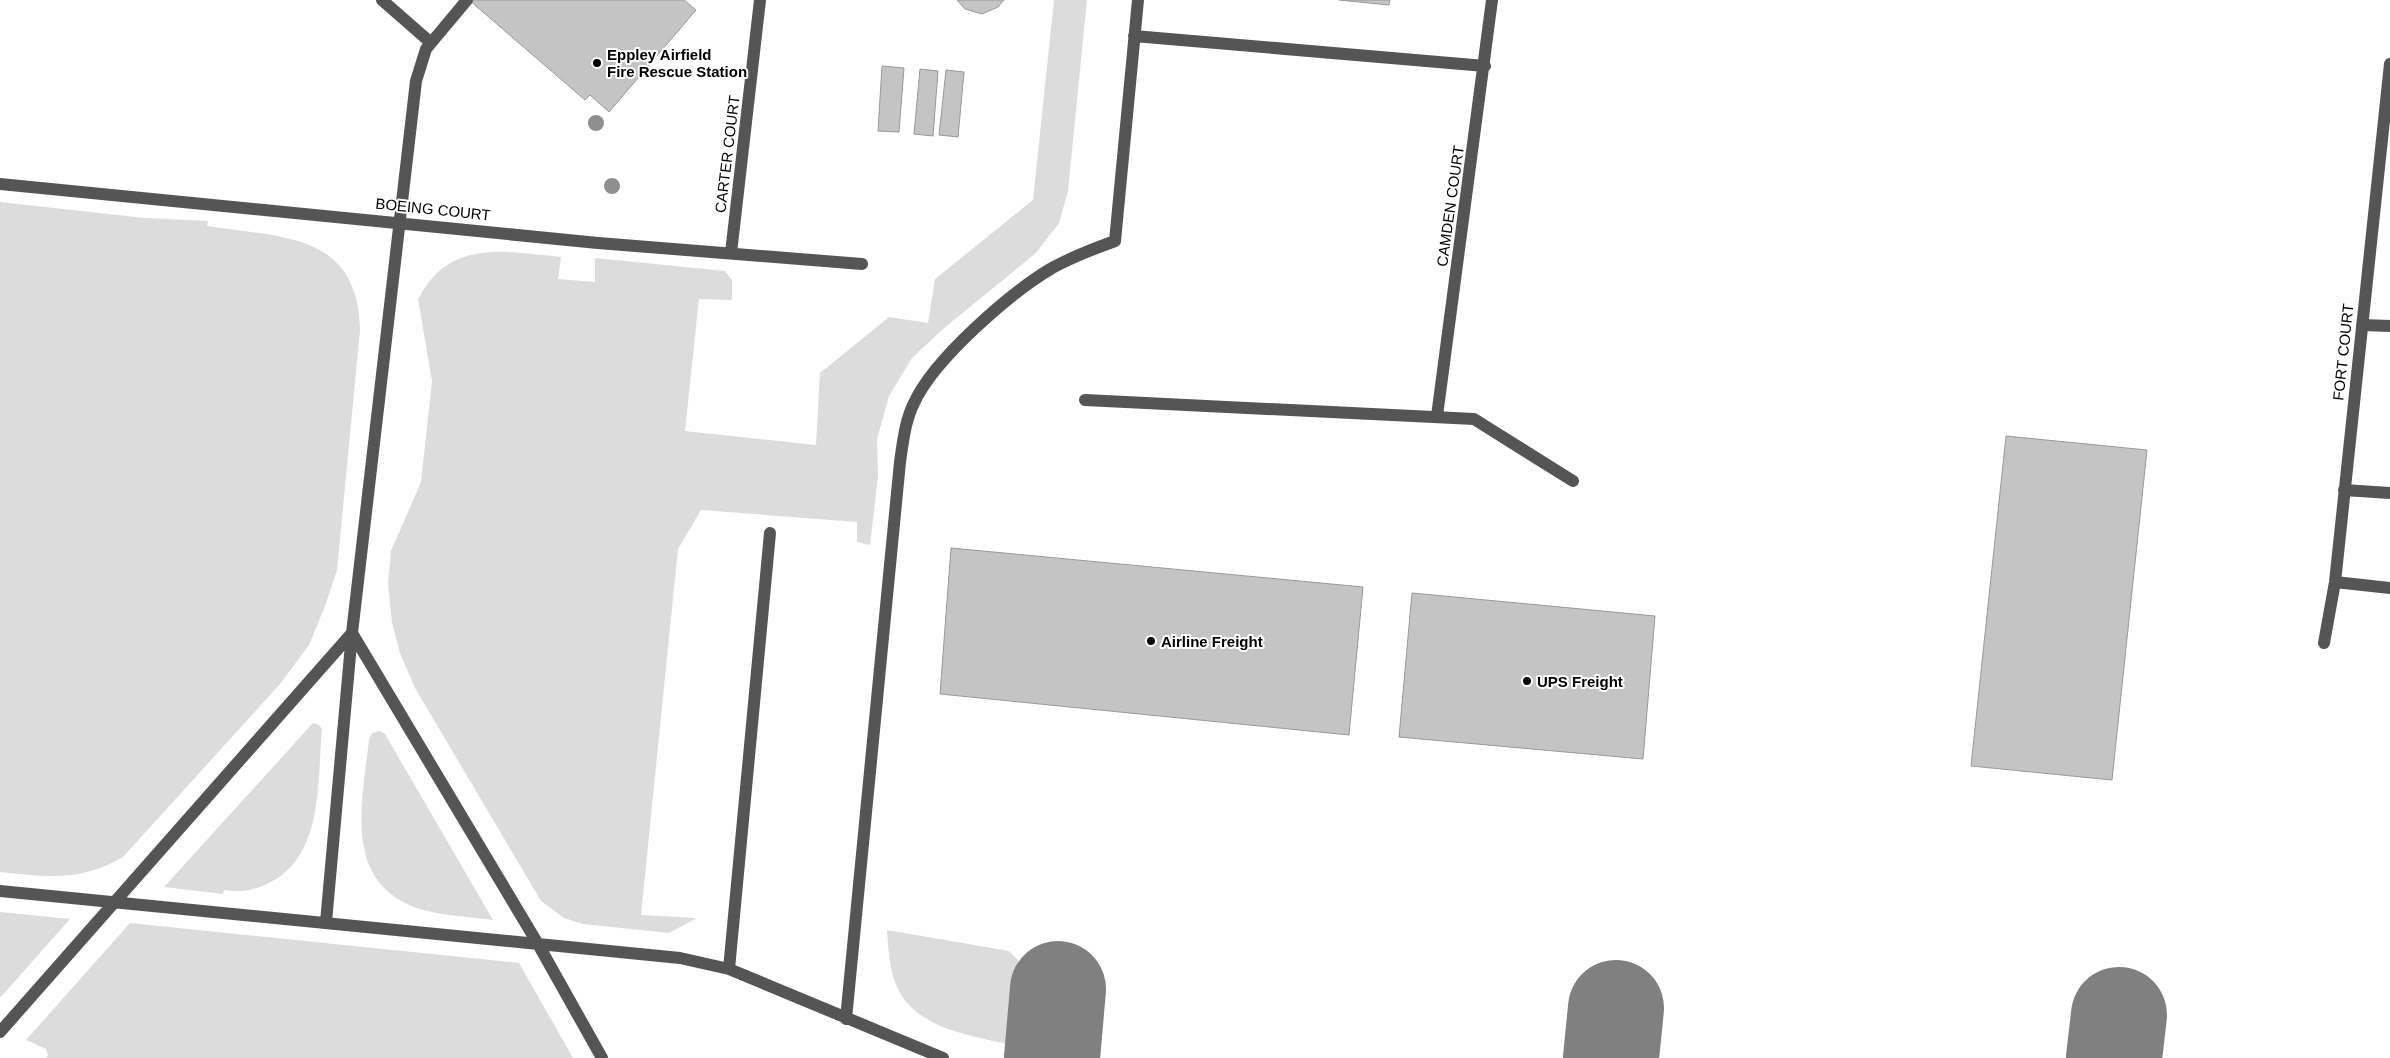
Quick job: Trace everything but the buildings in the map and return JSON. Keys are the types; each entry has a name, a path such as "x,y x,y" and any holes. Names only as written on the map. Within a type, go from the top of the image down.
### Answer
{"street":[{"path":"382,0 430,42"},
{"path":"326,922 352,633 416,81 421,60 430,42 467,0"},
{"name":"CARTER COURT","path":"731,253 760,0"},
{"path":"846,1019 899,472 906,427 913,404 924,384 959,344 1029,283 1077,255 1115,241 1138,0"},
{"name":"CAMDEN COURT","path":"1437,416 1485,66 1492,0"},
{"path":"1134,36 1485,66"},
{"name":"FORT COURT","path":"2324,643 2335,582 2390,64"},
{"name":"BOEING COURT","path":"0,184 598,243 862,264"},
{"path":"2362,325 2390,326"},
{"path":"1085,400 1474,419 1573,482"},
{"path":"2344,490 2390,493"},
{"path":"729,969 770,532"},
{"path":"2335,582 2390,588"},
{"path":"0,1032 118,901 352,633"},
{"path":"352,633 538,944 602,1058"},
{"path":"0,891 118,901 680,958 729,969 943,1058"}],"shaded area":[{"path":"1054,0 1087,0 1068,191 1059,223 1036,253 943,329 912,358 889,396 877,439 878,476 870,545 857,542 857,522 701,510 678,549 641,915 697,918 669,933 583,924 564,918 541,901 415,688 400,653 392,623 388,584 391,551 421,482 432,381 418,299 432,278 447,265 462,258 494,252 561,257 558,279 595,282 595,258 725,271 732,280 732,300 699,299 685,431 816,445 820,373 889,317 928,323 935,279 1033,200"},
{"path":"0,202 145,218 208,221 207,226 288,238 311,246 330,257 346,274 356,298 360,330 337,570 309,645 280,684 123,857 93,871 63,876 0,872"},
{"path":"313,723 319,725 322,729 318,793 309,835 301,854 288,870 260,887 242,891 224,890 223,894 164,887"},
{"path":"380,731 385,734 493,920 436,913 413,907 384,888 372,871 365,851 362,829 362,806 369,739 372,733"},
{"path":"0,912 70,919 0,998"},
{"path":"130,923 519,963 573,1058 46,1058 48,1055 46,1049 26,1040"},
{"path":"887,930 1009,951 1023,965 1022,970 1019,971 1012,1045 941,1026 925,1018 911,1007 900,993 893,976"}],"taxiway":[{"path":"1052,1058 1058,989"},
{"path":"1611,1058 1616,1008"},
{"path":"2114,1058 2119,1015"}],"place":[{"name":"Eppley Airfield Fire Rescue Station","path":"597,63"},
{"name":"Airline Freight","path":"1151,641"},
{"name":"UPS Freight","path":"1527,681"}]}
